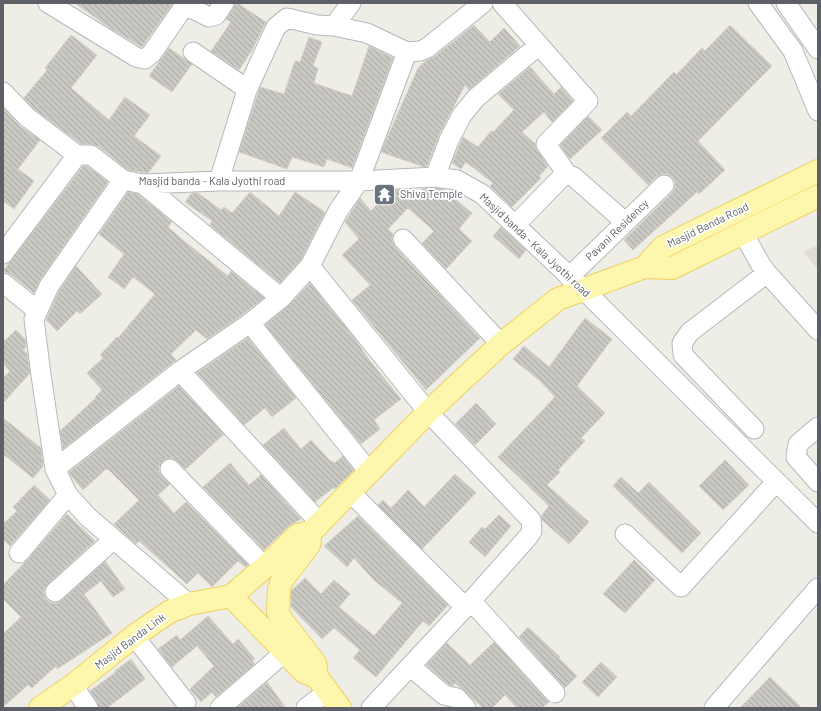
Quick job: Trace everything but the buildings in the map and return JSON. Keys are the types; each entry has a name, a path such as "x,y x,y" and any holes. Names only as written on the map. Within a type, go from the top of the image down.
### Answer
{"main road":[{"name":"Masjid Banda Road","path":"645,267 663,247 818,171"},
{"name":"Masjid Banda Road","path":"645,267 672,268 818,196"},
{"path":"296,658 278,612 279,589 282,580 309,545 316,528 428,412 501,344 576,283 645,267"},
{"path":"316,528 298,535 265,567 231,596 296,658 315,663 328,692"},
{"name":"Masjid Banda Link","path":"40,708 73,685 134,636 169,612 189,604 231,596"}],"street":[{"path":"48,3 136,57 145,59 152,53 184,4 209,17 216,15 224,3"},
{"path":"334,26 351,3"},
{"path":"219,181 247,89 276,27 287,18 317,25 334,26 366,33 407,52 420,51 427,48 483,3"},
{"path":"502,3 588,101 546,144 568,174 574,177 625,222"},
{"path":"758,3 793,51 818,111"},
{"path":"786,3 818,49"},
{"path":"435,177 449,140 462,115 476,98 539,45"},
{"path":"193,52 247,89"},
{"path":"55,469 180,371 250,323 281,298 310,266 338,211 359,181 407,52"},
{"name":"Masjid banda - Kala Jyothi road","path":"3,92 27,117 77,155 91,155 123,180 143,184 219,181 359,181 435,177 457,180 482,194 515,225 576,283 818,523"},
{"path":"3,254 77,155"},
{"path":"515,225 562,176 568,174"},
{"path":"123,180 49,286 34,319 55,469 68,495 88,517 189,604"},
{"path":"143,184 281,298"},
{"name":"Pavani Residency","path":"576,283 625,222 664,184"},
{"path":"743,233 767,274 818,330"},
{"path":"403,239 501,344"},
{"path":"310,266 428,412 531,520 532,531 528,536 468,604 371,708"},
{"path":"754,429 683,355 682,343 690,332 767,274"},
{"path":"3,283 38,311"},
{"path":"250,323 370,473"},
{"path":"180,371 316,528"},
{"path":"818,427 798,444 796,457 818,482"},
{"path":"170,469 265,567"},
{"path":"625,534 680,587 776,482"},
{"path":"351,492 468,604 555,693"},
{"path":"19,553 68,495"},
{"path":"55,592 114,539"},
{"path":"714,708 818,588"},
{"path":"134,636 186,703"},
{"path":"220,708 296,658"},
{"path":"410,666 444,695 457,698 466,708"},
{"path":"73,685 88,708"},
{"path":"306,708 328,692"}],"shaded area":[{"path":"818,245 818,269 803,252"}],"place":[{"name":"Shiva Temple","path":"384,194"}]}
